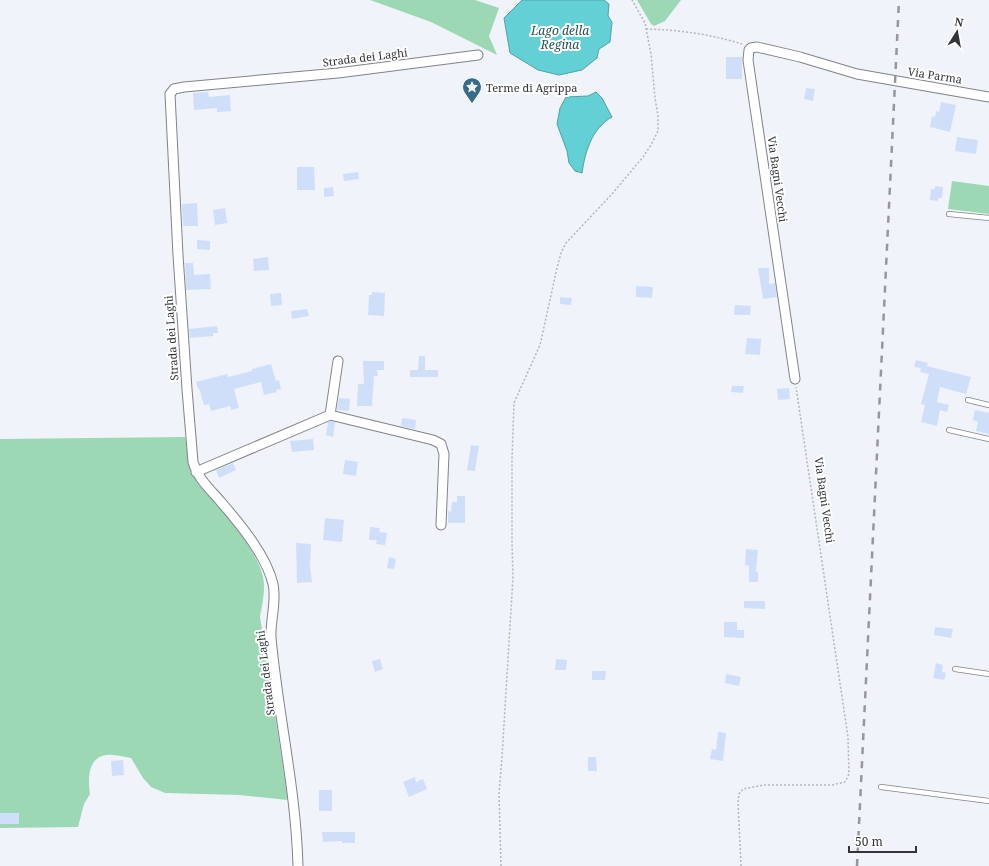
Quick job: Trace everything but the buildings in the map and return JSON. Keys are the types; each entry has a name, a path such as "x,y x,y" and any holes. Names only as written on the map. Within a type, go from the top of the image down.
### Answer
{"street":[{"name":"Via Parma","path":"757,47 800,57 850,72 989,97"},
{"name":"Via Bagni Vecchi","path":"757,47 749,50 748,60 795,379"},
{"name":"Strada dei Laghi","path":"298,866 291,784 271,644 271,621 274,595 273,585 266,566 256,548 237,521 201,481 196,472 193,458 177,247 170,104 171,92 174,89 184,87 338,73 478,55"},
{"path":"330,415 338,360"},
{"path":"196,472 330,415 433,440 441,444 444,454 441,525"}],"lane":[{"path":"949,214 989,218"},
{"path":"968,400 989,405"},
{"path":"949,430 989,439"},
{"path":"955,668 989,674"},
{"path":"881,787 989,801"}],"path":[{"path":"501,866 499,793 513,577 512,459 514,403 540,345 557,268 561,253 566,243 612,194 643,157 658,131 659,120 645,23 632,0"},
{"path":"646,29 691,32 757,47"},
{"name":"Via Bagni Vecchi","path":"741,866 738,802 739,794 744,789 747,787 764,785 837,785 845,782 849,774 848,737 795,379"}],"green space":[{"path":"370,0 475,0 499,8 489,36 497,55 431,22"},
{"path":"637,0 681,0 665,21 654,26 651,24"},
{"path":"952,181 989,186 989,214 948,209"},
{"path":"185,437 190,466 194,477 202,488 218,504 251,549 263,577 264,592 260,617 288,800 239,795 165,793 151,787 143,778 131,758 106,755 95,760 90,770 90,794 84,804 78,827 0,828 0,439"}],"water":[{"name":"Lago della Regina","path":"522,0 604,0 609,4 608,16 612,22 610,42 599,49 597,58 582,70 559,75 538,70 510,53 504,18"},
{"path":"596,92 602,98 612,117 599,127 591,141 585,157 582,173 575,171 569,163 567,151 557,124 560,108 566,97 588,96"}],"railway":[{"path":"857,866 899,0"}],"place":[{"name":"Terme di Agrippa","path":"472,104"}]}
